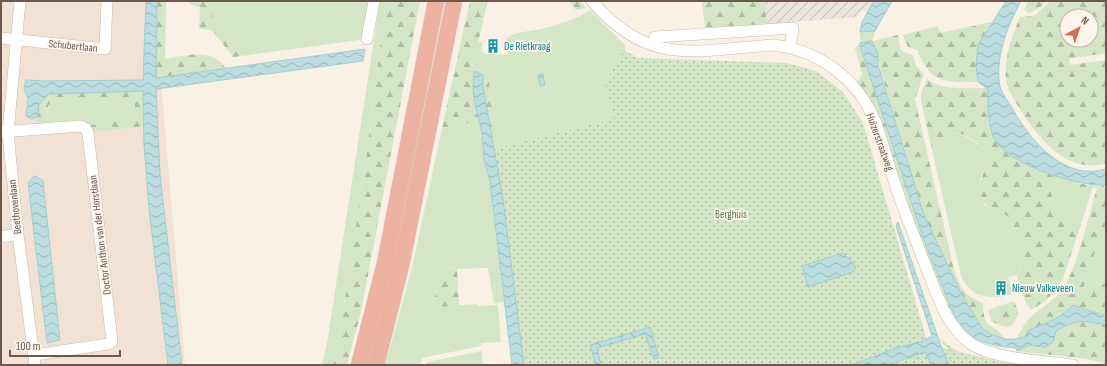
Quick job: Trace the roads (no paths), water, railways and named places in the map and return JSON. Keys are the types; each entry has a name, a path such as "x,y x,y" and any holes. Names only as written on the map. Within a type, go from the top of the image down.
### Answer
{"highway":[{"path":"358,365 385,263 436,1"},
{"path":"376,365 401,266 454,1"}],"street":[{"name":"Beethovenlaan","path":"20,1 17,40 4,133 34,360"},
{"name":"Schubertlaan","path":"17,40 105,49 107,1"},
{"path":"367,39 374,1"},
{"name":"Huizerstraatweg","path":"592,1 623,31 643,43 671,50 694,51 715,48 773,45 790,48 815,57 833,68 851,84 876,123 898,194 941,306 964,340 984,351 1073,365"},
{"path":"655,37 793,28 790,48"},
{"path":"714,34 715,48"},
{"path":"1,38 17,40"},
{"name":"Doctor Anthon van der Horstlaan","path":"4,133 80,126 86,129 88,133 112,341 108,344 34,360"},
{"path":"1,237 18,234"}],"water":[{"path":"146,1 157,1 156,78 365,49 363,61 156,89 160,175 182,365 168,365 149,209 144,144 143,91 49,94 39,104 38,117 31,119 26,116 28,99 24,88 26,80 143,80"},
{"path":"874,1 892,1 875,31 860,32 862,22"},
{"path":"1006,1 1021,1 1004,39 999,70 999,84 1002,92 1030,134 1051,156 1063,164 1076,169 1091,171 1106,169 1106,185 1094,185 1079,182 1046,173 1029,166 1003,149 992,135 989,122 987,88 978,82 976,65 978,45"},
{"path":"872,41 878,54 878,65 924,215 962,295 982,328 991,334 1005,339 1016,339 1028,336 1029,330 1059,317 1073,305 1106,316 1106,325 1091,322 1069,324 1056,331 1053,342 1045,347 1030,345 1017,351 1016,348 987,343 973,337 960,324 954,315 923,238 860,46 860,43"},
{"path":"474,71 483,75 483,87 503,199 524,365 512,365 490,181 484,159 482,133 474,98"},
{"path":"543,74 545,85 540,86 538,75"},
{"path":"36,176 43,181 60,340 47,343 28,183 33,177"},
{"path":"898,222 949,365 932,365 925,352 888,365 852,365 899,347 920,342 932,336 896,226"},
{"path":"843,253 856,267 853,272 808,287 802,266"},
{"path":"650,327 659,358 654,359 645,334 597,348 601,365 596,365 590,345"}],"place":[{"name":"De Rietkraag","path":"493,46"},
{"name":"Nieuw Valkeveen","path":"1001,288"}],"park label":[{"name":"Berghuis","path":"731,214"}]}
